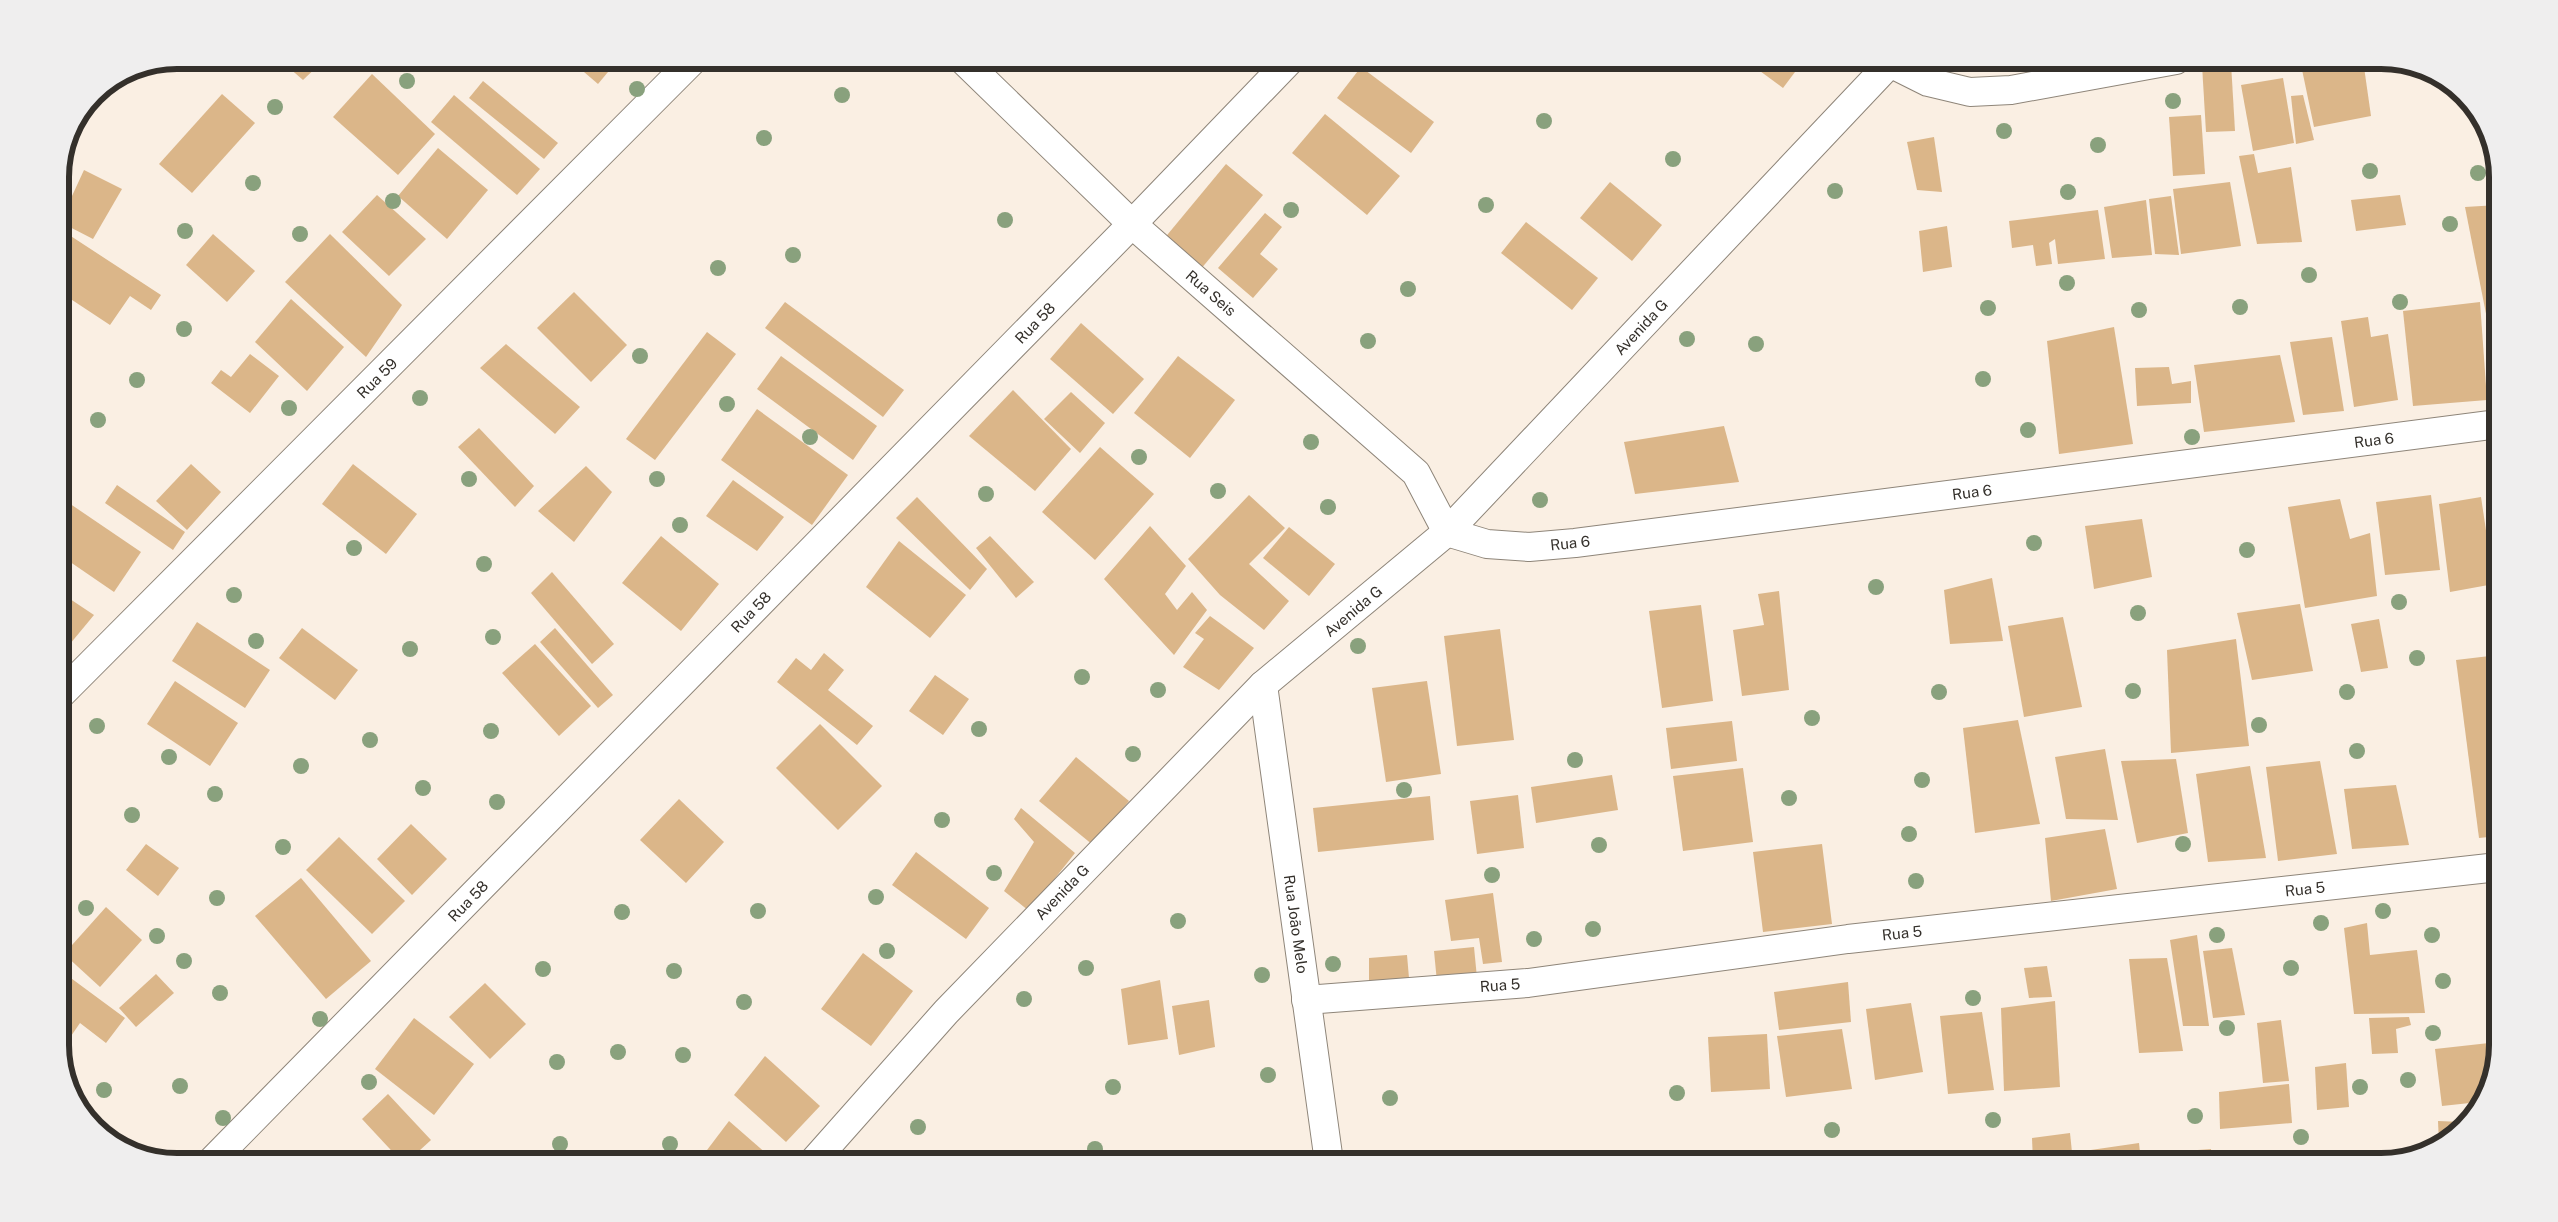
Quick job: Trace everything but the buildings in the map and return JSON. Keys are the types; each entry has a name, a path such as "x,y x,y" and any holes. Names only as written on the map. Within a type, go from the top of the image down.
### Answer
{"street":[{"name":"Rua 59","path":"69,686 685,69"},
{"name":"Rua Seis","path":"972,69 1132,224 1416,473 1447,532"},
{"name":"Rua 58","path":"220,1153 1132,224 1281,69"},
{"name":"Avenida G","path":"821,1153 946,1012 1263,685 1447,532 1885,69"},
{"path":"1905,69 1928,82 1970,92 2011,90 2126,69"},
{"name":"Rua 6","path":"1447,532 1487,544 1529,547 1576,543 2489,425"},
{"name":"Rua João Melo","path":"1263,685 1329,1153"},
{"name":"Rua 5","path":"1306,1000 1528,983 1848,939 2489,868"}]}
